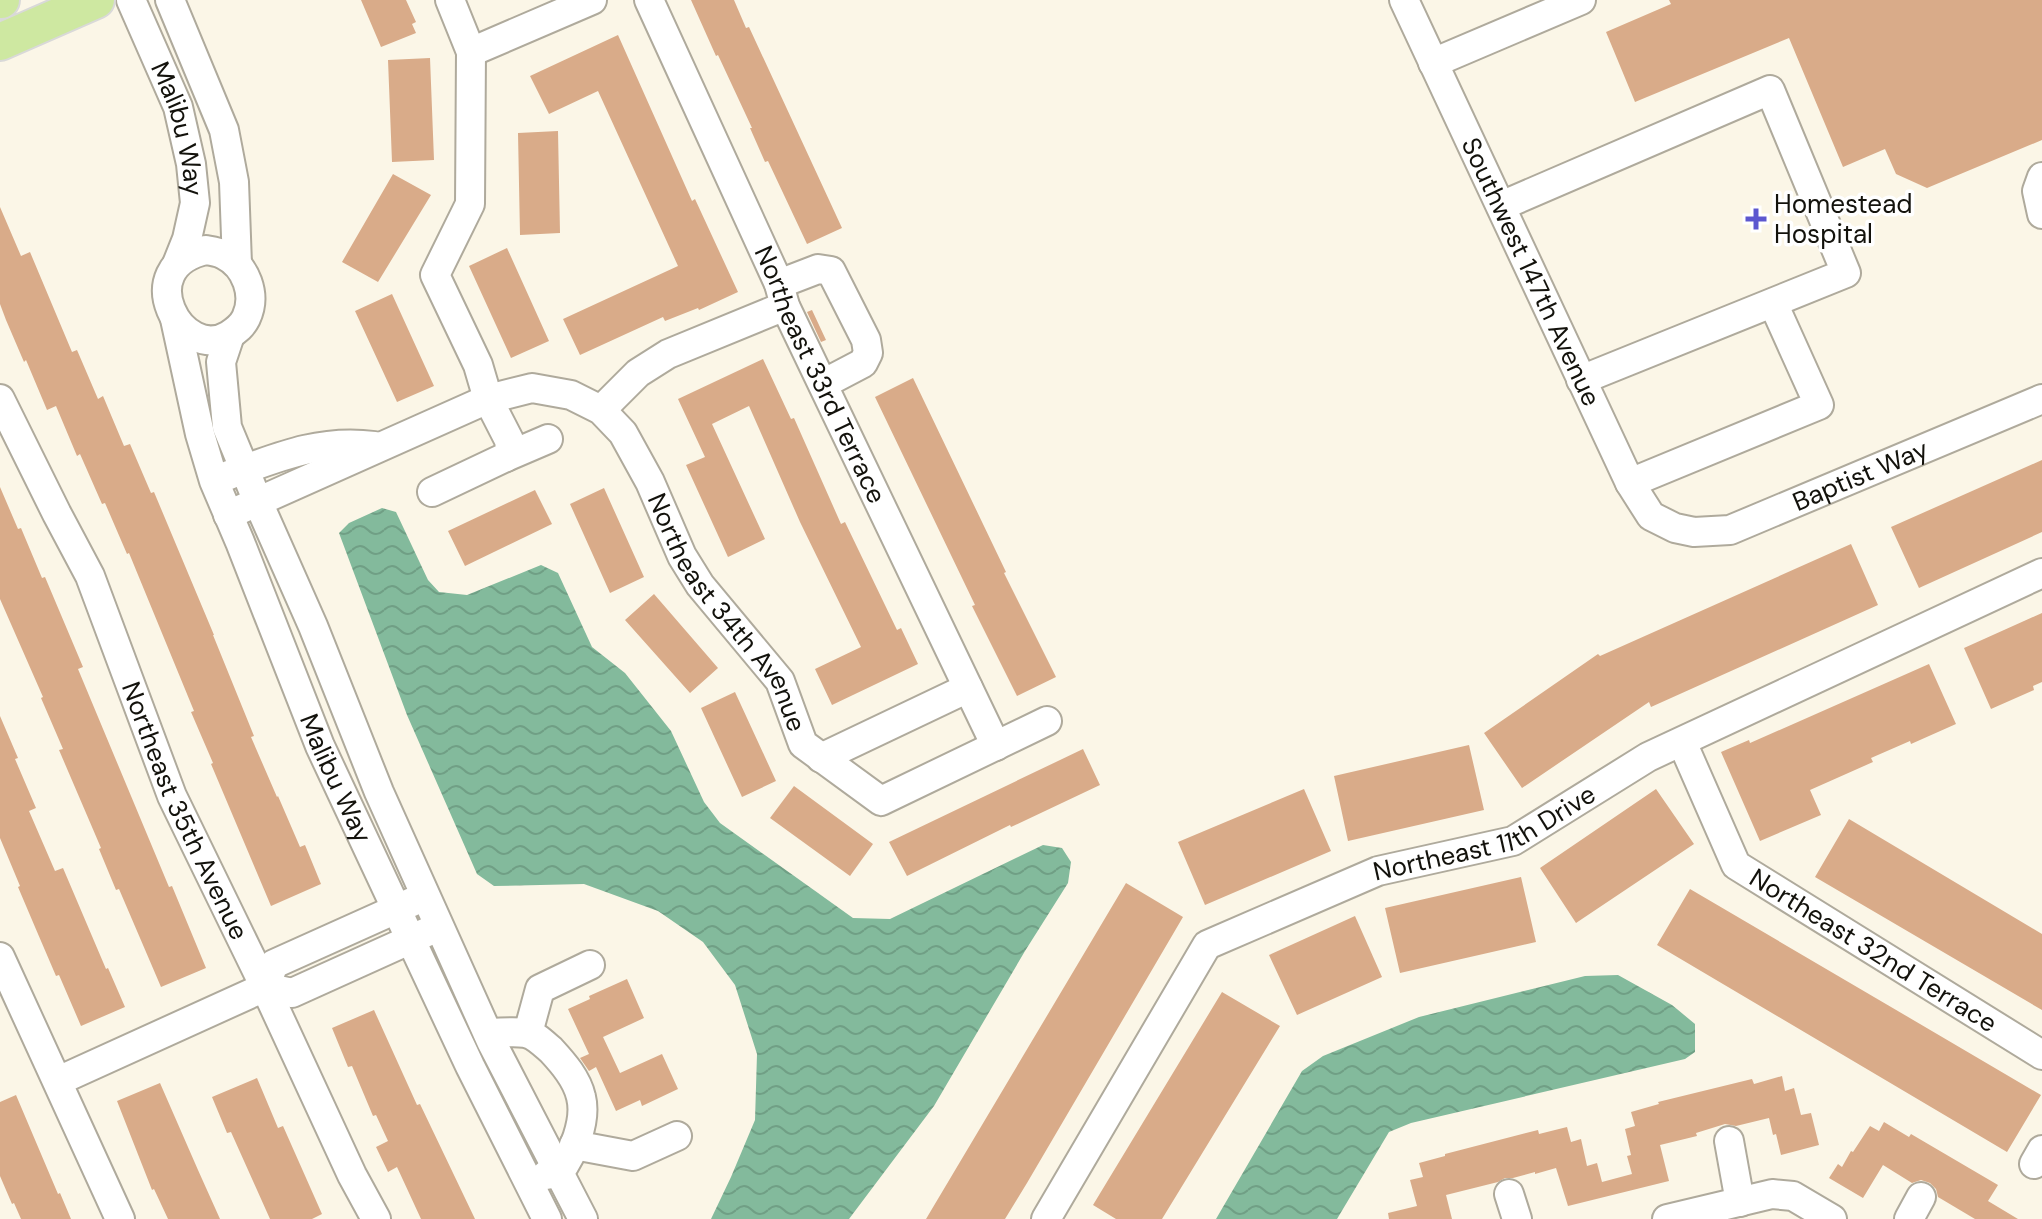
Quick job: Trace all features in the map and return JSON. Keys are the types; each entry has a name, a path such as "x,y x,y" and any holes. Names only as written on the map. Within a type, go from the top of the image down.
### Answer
{"main road":[{"path":"0,42 96,0"}],"street":[{"name":"Malibu Way","path":"131,0 178,107 191,164 195,203 187,239 168,281 167,300 175,319 200,434 214,481 320,746 396,910 547,1219"},
{"name":"Malibu Way","path":"170,0 224,130 234,182 237,264 249,285 250,309 245,320 230,335 221,362 227,427 313,626 379,792 488,1033 583,1219"},
{"path":"450,0 471,52 470,204 435,275 478,365 488,399 509,440 510,449 506,457"},
{"path":"471,52 592,0"},
{"name":"Northeast 33rd Terrace","path":"649,0 823,384 996,746"},
{"name":"Southwest 147th Avenue","path":"1404,0 1630,483 1651,516 1675,528"},
{"path":"1433,63 1581,0"},
{"path":"1501,206 1770,90 1846,273 1581,380"},
{"path":"2042,177 2037,191 2042,214"},
{"path":"195,203 235,195"},
{"path":"177,264 190,254 206,250 223,254 237,264"},
{"path":"228,515 488,399 532,388 571,395 601,410 638,373 668,354 782,295 818,269 831,271 866,340 868,353 863,363 823,384"},
{"path":"1630,483 1819,405 1773,303"},
{"path":"175,319 188,333 205,340 223,339 230,335"},
{"name":"Northeast 35th Avenue","path":"0,399 90,576 172,796 352,1175 376,1219"},
{"name":"Baptist Way","path":"1675,528 1694,532 1730,530 2042,399"},
{"name":"Northeast 34th Avenue","path":"601,410 623,433 694,575 780,681 803,744 881,801 1047,721"},
{"path":"432,492 548,439"},
{"path":"214,481 298,450 353,444 379,447"},
{"name":"Northeast 11th Drive","path":"1046,1219 1207,945 1378,871 1513,841 1648,757 2042,573"},
{"path":"821,758 968,688"},
{"name":"Northeast 32nd Terrace","path":"1682,742 1736,865 2042,1055"},
{"path":"265,987 274,964 426,896"},
{"path":"58,1081 265,987 292,993 440,926"},
{"path":"0,957 120,1219"},
{"path":"528,1033 540,989 590,965"},
{"path":"488,1033 528,1033 544,1044 562,1061 581,1098 581,1119 568,1161 559,1173 525,1177"},
{"path":"574,1145 633,1156 677,1136"},
{"path":"1729,1141 1740,1202"},
{"path":"1667,1219 1706,1214 1772,1194 1793,1196 1832,1219"}],"water":[{"path":"382,508 396,512 428,580 439,592 467,595 541,565 558,573 592,647 625,673 671,731 704,802 720,823 853,918 890,919 1043,845 1062,848 1071,862 1068,883 934,1106 849,1219 711,1219 755,1120 757,1054 735,985 703,942 658,911 584,884 494,886 477,874 407,715 339,533 349,523"},
{"path":"1618,975 1672,1005 1695,1024 1695,1052 1685,1059 1411,1123 1389,1132 1337,1219 1216,1219 1302,1071 1323,1056 1419,1017 1585,976"}],"building":[{"path":"361,0 406,0 416,22 412,24 416,33 381,47"},
{"path":"691,0 734,0 842,228 807,244 768,161 765,162"},
{"name":"Homestead Hospital","path":"1669,0 2042,0 2042,140 1927,188 1896,174 1885,149 1843,167 1789,38 1635,102 1606,32 1671,4"},
{"path":"618,35 692,201 695,199 738,292 699,310 665,321 663,317 580,355 563,319 678,266 598,91 549,114 530,76"},
{"path":"430,58 434,160 392,162 388,60"},
{"path":"558,131 560,233 520,235 518,133"},
{"path":"393,174 431,195 378,282 342,262"},
{"path":"0,207 21,256 30,252 72,352 77,350 98,399 103,396 124,446 130,444 151,493 154,492 254,736 251,737 300,847 305,845 321,884 271,906 211,764 191,712 194,711 129,553 105,503 102,504 80,454 77,456 56,406 47,410 6,320 0,304"},
{"path":"507,248 549,341 511,358 469,266"},
{"path":"392,294 434,386 397,402 355,311"},
{"path":"812,310 826,340 821,342 807,312"},
{"path":"763,359 791,419 794,418 841,524 845,522 897,630 901,628 918,664 832,705 815,669 861,647 800,522 749,406 712,424 765,539 728,557 686,465 705,457 678,399"},
{"path":"913,378 1056,677 1017,696 875,397"},
{"path":"2042,460 2042,532 1919,588 1891,527"},
{"path":"0,487 42,578 45,577 83,667 78,669 206,968 161,987 119,889 116,890 59,750 63,749 43,697 0,599"},
{"path":"604,488 644,577 610,593 570,504"},
{"path":"535,490 552,524 465,566 448,531"},
{"path":"1851,544 1878,605 1651,707 1649,702 1522,788 1484,733 1598,654 1600,656"},
{"path":"654,594 718,668 690,693 625,620"},
{"path":"2042,613 2042,682 2033,686 2034,690 1991,709 1964,648"},
{"path":"1929,664 1956,724 1871,758 1873,762 1810,790 1821,815 1760,841 1721,752 1749,740 1750,743"},
{"path":"735,692 776,781 742,797 701,708"},
{"path":"0,716 36,808 29,811 55,871 63,868 125,1007 81,1026 59,975 56,976 0,838"},
{"path":"1469,745 1484,810 1348,841 1334,776"},
{"path":"1083,749 1100,785 907,876 889,842"},
{"path":"794,786 873,844 850,876 770,818"},
{"path":"1304,789 1331,851 1205,905 1178,842"},
{"path":"1656,789 1694,844 1576,923 1540,868"},
{"path":"1849,819 2042,934 2042,1010 1815,877"},
{"path":"1521,877 1536,942 1400,973 1385,908"},
{"path":"1126,883 1183,917 1027,1183 1005,1219 926,1219"},
{"path":"1690,889 2041,1095 2007,1152 1657,945"},
{"path":"1355,916 1382,977 1297,1015 1269,955"},
{"path":"627,979 644,1018 603,1037 620,1073 662,1054 678,1089 642,1106 640,1100 616,1111 596,1067 589,1071 580,1058 589,1054 568,1009"},
{"path":"1222,992 1280,1026 1162,1219 1116,1219 1093,1205"},
{"path":"374,1010 417,1105 420,1104 475,1219 421,1219 397,1167 388,1172 376,1147 388,1141 376,1115 373,1116 352,1066 348,1067 332,1028"},
{"path":"1782,1076 1785,1091 1794,1088 1801,1115 1811,1113 1819,1145 1781,1155 1769,1118 1736,1126 1725,1124 1696,1133 1697,1136 1660,1145 1669,1181 1568,1206 1556,1168 1505,1178 1446,1195 1452,1219 1389,1219 1388,1213 1417,1206 1410,1180 1423,1177 1419,1163 1538,1130 1539,1134 1567,1127 1571,1142 1581,1139 1587,1166 1597,1163 1602,1182 1632,1174 1625,1129 1635,1126 1631,1112 1658,1102 1752,1079 1754,1084"},
{"path":"257,1078 278,1128 283,1126 322,1214 312,1219 270,1219 212,1097"},
{"path":"160,1083 220,1219 168,1219 152,1190 117,1101"},
{"path":"16,1095 71,1219 21,1219 12,1204 0,1176 0,1102"},
{"path":"1884,1122 1909,1137 1911,1134 1998,1185 1988,1201 2018,1219 1975,1219 1938,1197 1930,1183 1921,1180 1912,1183 1883,1165 1863,1198 1829,1178 1838,1164 1842,1167 1870,1126 1879,1131"}],"place":[{"name":"Homestead Hospital","path":"1756,219"}]}
